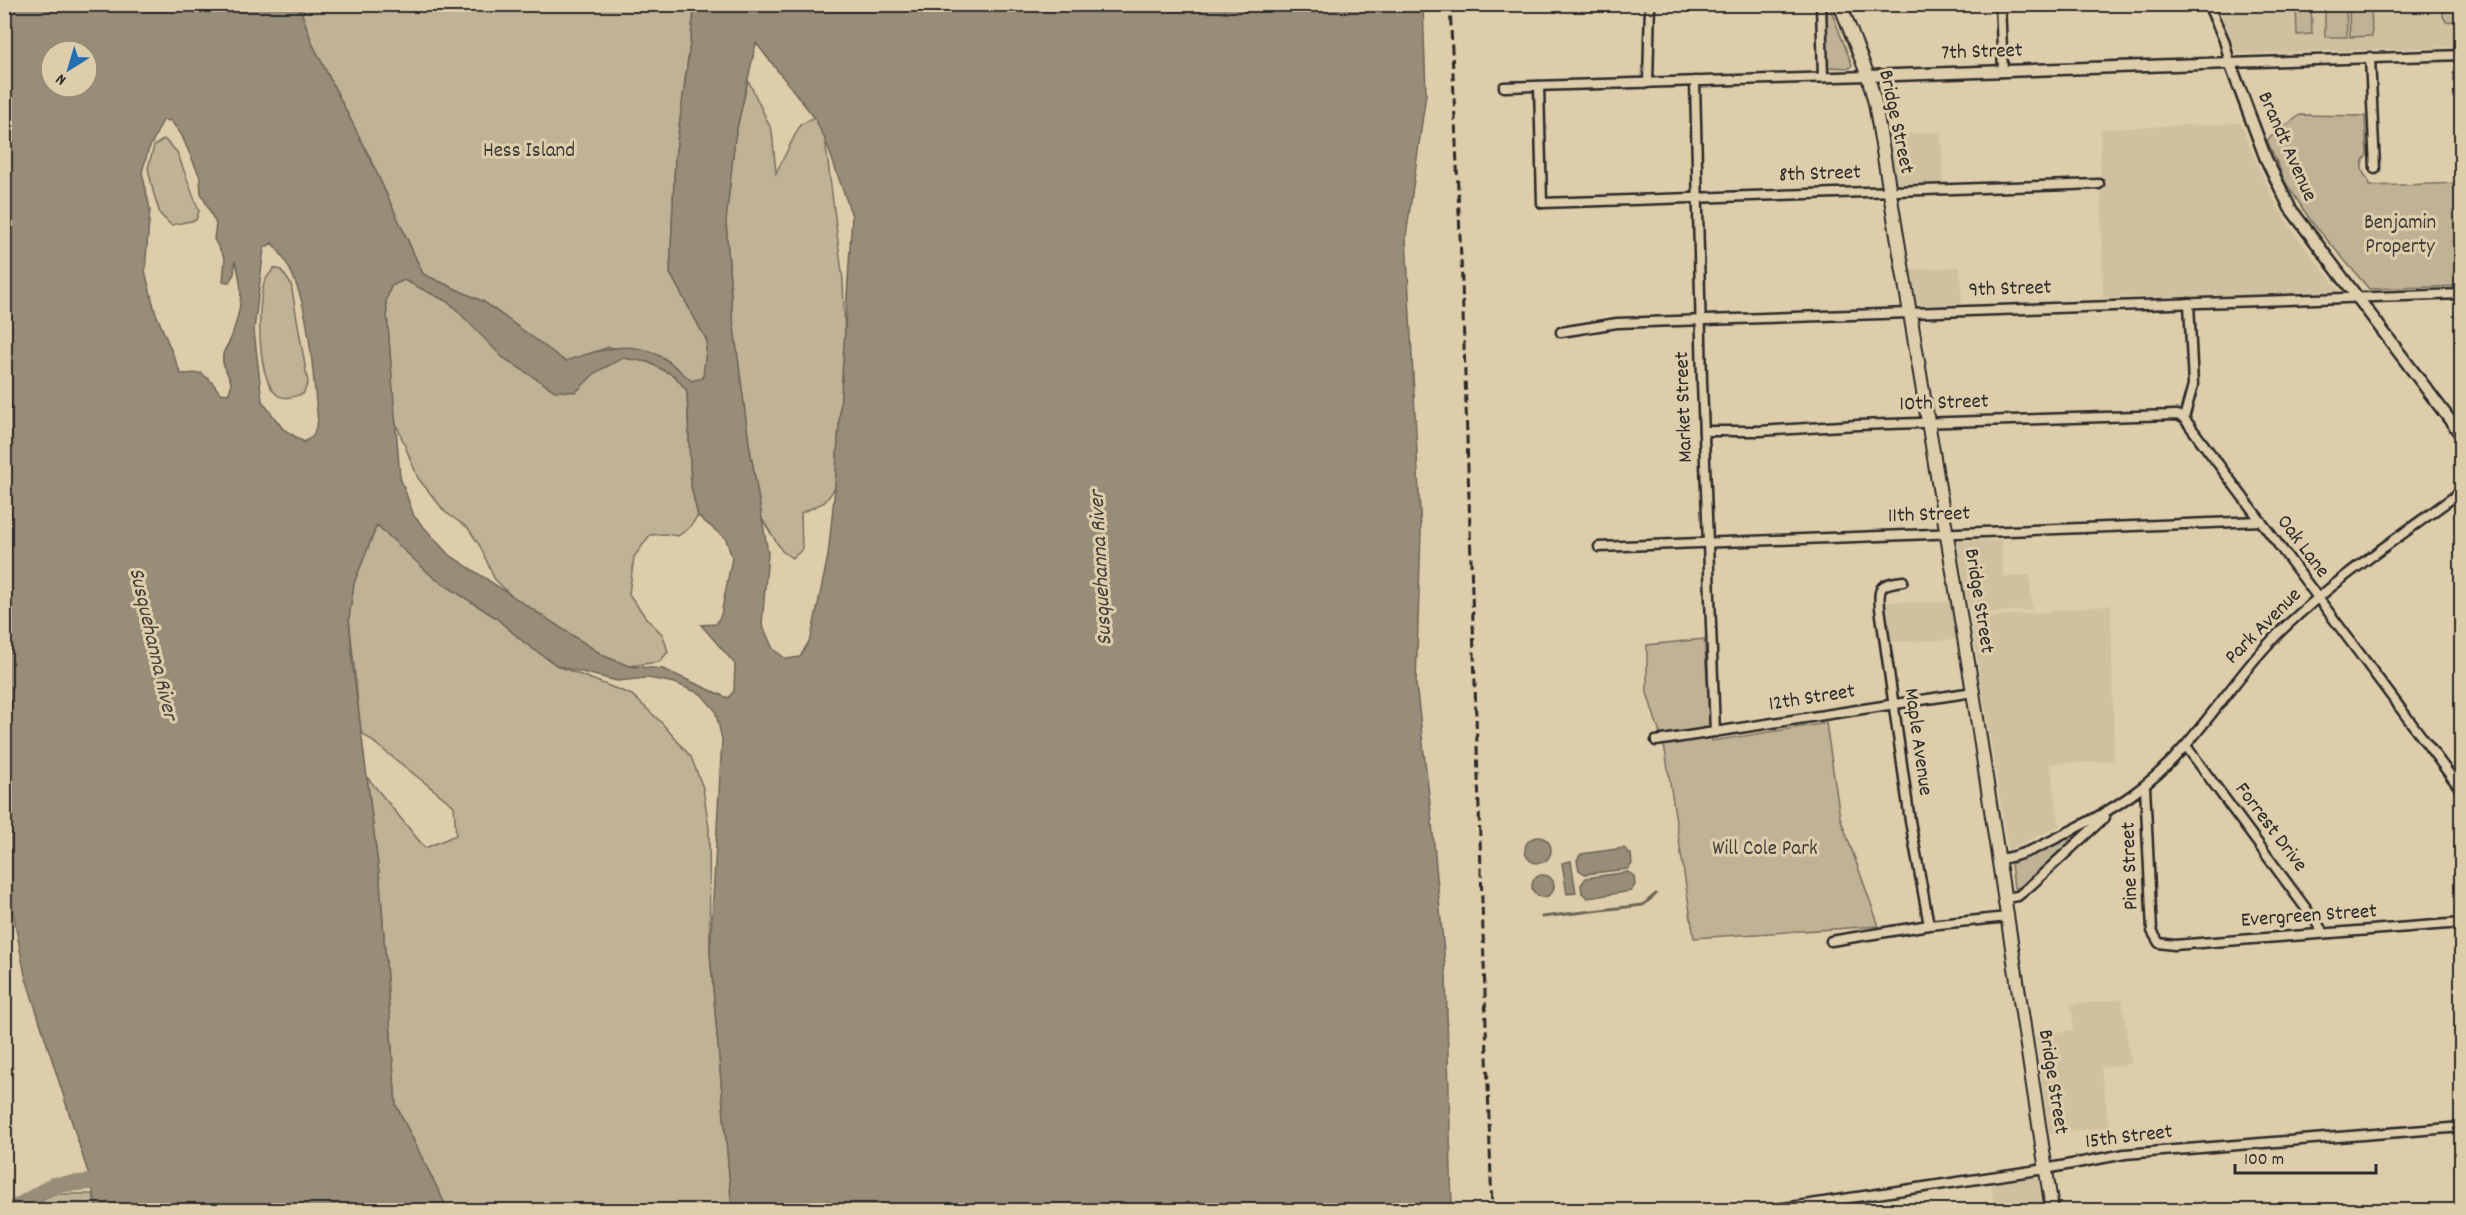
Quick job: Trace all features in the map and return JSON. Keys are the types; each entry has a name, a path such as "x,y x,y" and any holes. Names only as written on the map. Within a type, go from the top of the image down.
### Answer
{"main road":[{"name":"Bridge Street","path":"1840,4 1869,76 1973,692 2052,1210"},
{"name":"7th Street","path":"1869,76 2230,63"},
{"name":"Brandt Avenue","path":"2230,63 2266,159 2290,208 2462,436"}],"street":[{"path":"1648,83 1650,4"},
{"path":"1821,4 1823,77"},
{"path":"2000,4 2003,71"},
{"name":"Brandt Avenue","path":"2208,4 2224,40 2230,63"},
{"name":"7th Street","path":"2230,63 2462,55"},
{"path":"2370,57 2375,169"},
{"name":"7th Street","path":"1504,87 1869,76"},
{"name":"Market Street","path":"1695,81 1700,320 1715,732"},
{"name":"8th Street","path":"1539,86 1542,203 2099,184"},
{"name":"9th Street","path":"1561,332 1617,323 2462,294"},
{"path":"2184,418 2193,385 2189,303"},
{"name":"10th Street","path":"1704,431 1760,431 2167,415 2184,418"},
{"name":"Oak Lane","path":"2184,418 2462,791"},
{"name":"Park Avenue","path":"2005,898 2018,896 2112,810 2145,786 2186,746 2254,659 2284,628 2319,598 2462,491"},
{"name":"11th Street","path":"1599,547 2261,521"},
{"name":"Maple Avenue","path":"1903,582 1884,584 1879,594 1910,821 1929,925"},
{"name":"12th Street","path":"1656,741 1973,692"},
{"name":"Forrest Drive","path":"2186,746 2324,933"},
{"name":"Pine Street","path":"2145,786 2152,931 2159,943"},
{"name":"Park Avenue","path":"1999,859 2023,854 2112,810"},
{"path":"1831,941 1929,925 2008,916"},
{"name":"Evergreen Street","path":"2159,943 2174,945 2462,923"},
{"name":"15th Street","path":"1768,1210 2045,1169 2125,1154 2462,1127"}],"shaded area":[{"path":"2215,5 2461,5 2461,47 2239,54 2235,50"},
{"path":"2241,123 2276,205 2295,234 2341,293 2103,298 2100,129"},
{"path":"1941,132 1943,183 1900,185 1896,182 1888,134"},
{"path":"1960,267 1962,304 1920,306 1916,303 1911,270"},
{"path":"2002,540 2003,577 2030,575 2032,610 1970,614 1957,544 1961,541"},
{"path":"1881,602 1950,602 1956,640 1887,642"},
{"path":"2111,605 2114,761 2050,764 2060,826 2008,850 1971,619"},
{"path":"2122,999 2131,1064 2101,1068 2109,1127 2049,1134 2036,1035 2074,1030 2071,1005"},
{"path":"2035,1177 2039,1180 2043,1210 1995,1210 1991,1184"}],"green space":[{"name":"Hess Island","path":"299,5 695,5 675,158 670,273 707,341 703,378 691,381 661,356 609,347 565,362 484,302 423,274 369,156 312,43"},
{"path":"1825,5 1829,5 1852,65 1850,68 1827,67"},
{"path":"2296,5 2311,5 2312,34 2297,35"},
{"path":"2325,5 2346,5 2347,37 2325,37"},
{"path":"2349,5 2371,5 2372,36 2350,37"},
{"path":"2444,5 2461,5 2461,20 2446,22 2443,16"},
{"path":"748,80 772,131 776,173 800,125 814,117 825,139 843,280 845,343 835,488 825,502 801,513 802,550 792,558 782,551 762,519 749,443 732,312 726,221 735,137"},
{"name":"Benjamin Property","path":"2300,115 2365,116 2367,155 2362,167 2369,186 2461,183 2461,286 2369,289 2311,221 2286,183 2267,140"},
{"path":"164,139 177,152 199,211 196,220 171,225 160,214 148,168 154,146"},
{"path":"274,268 281,270 291,284 308,383 303,394 289,397 279,396 270,385 265,372 260,341 262,295 266,280"},
{"path":"404,280 450,303 472,324 576,391 596,372 623,358 648,362 675,376 687,391 691,486 698,516 689,528 678,536 650,535 634,557 629,594 646,618 663,635 668,652 659,662 629,666 604,656 512,597 494,578 480,546 468,528 445,512 418,478 395,421 386,301 391,286"},
{"path":"377,525 434,578 495,617 526,644 558,666 632,695 661,722 691,757 703,788 709,828 710,952 732,1210 448,1210 396,1105 380,881 367,777 425,848 456,835 454,806 361,732 349,618 354,583"},
{"name":"Will Cole Park","path":"1704,639 1712,741 1826,723 1840,817 1879,926 1694,938 1665,750 1647,693 1647,645"},
{"path":"2065,839 2070,840 2070,845 2019,888 2014,888 2011,864"},
{"path":"53,1194 93,1194 97,1210 27,1210"}],"water":[{"name":"Susquehanna River","path":"4,5 299,5 312,43 369,156 423,274 484,302 565,361 601,350 637,348 662,357 692,381 703,378 707,341 670,273 675,158 695,5 1423,5 1426,94 1406,237 1421,531 1416,684 1446,975 1452,1210 732,1210 710,952 722,739 715,710 701,694 675,683 648,678 617,681 558,666 526,644 495,617 434,578 377,525 354,583 349,618 380,881 396,1105 448,1210 97,1210 91,1182 25,975 5,871","holes":["756,43 814,117 825,139 852,216 835,488 828,556 811,638 800,657 786,659 773,649 762,624 768,553 749,443 732,312 726,221 735,137","163,120 171,121 181,134 200,177 201,193 216,224 214,239 225,259 223,282 229,282 234,274 235,261 238,271 241,290 239,309 223,355 224,366 231,384 228,394 220,393 201,373 181,374 155,311 145,271 150,209 142,172 148,151","272,243 285,261 295,281 302,303 311,351 318,421 313,436 304,442 283,429 262,401 254,330 264,248","404,280 450,303 502,357 555,391 576,392 596,372 623,358 648,362 675,376 687,391 691,486 698,516 726,539 732,558 721,615 716,624 701,625 735,664 734,691 728,698 663,669 629,666 604,656 448,554 414,516 400,477 386,301 391,286"]},
{"path":"1538,837 1547,841 1551,850 1547,859 1538,863 1529,859 1525,850 1529,841"},
{"path":"1624,848 1631,854 1632,864 1627,869 1585,874 1579,870 1577,860 1581,854"},
{"path":"1571,861 1576,893 1567,894 1562,863"},
{"path":"1628,872 1634,876 1635,885 1631,891 1588,898 1582,893 1581,885 1586,878"},
{"path":"1543,875 1551,878 1554,886 1551,894 1543,897 1535,894 1532,886 1535,878"}],"waterway":[{"path":"1542,917 1643,905 1656,894"},
{"path":"11,1210 53,1185 111,1178"}],"railway":[{"path":"1450,4 1462,282 1492,1210"}]}
